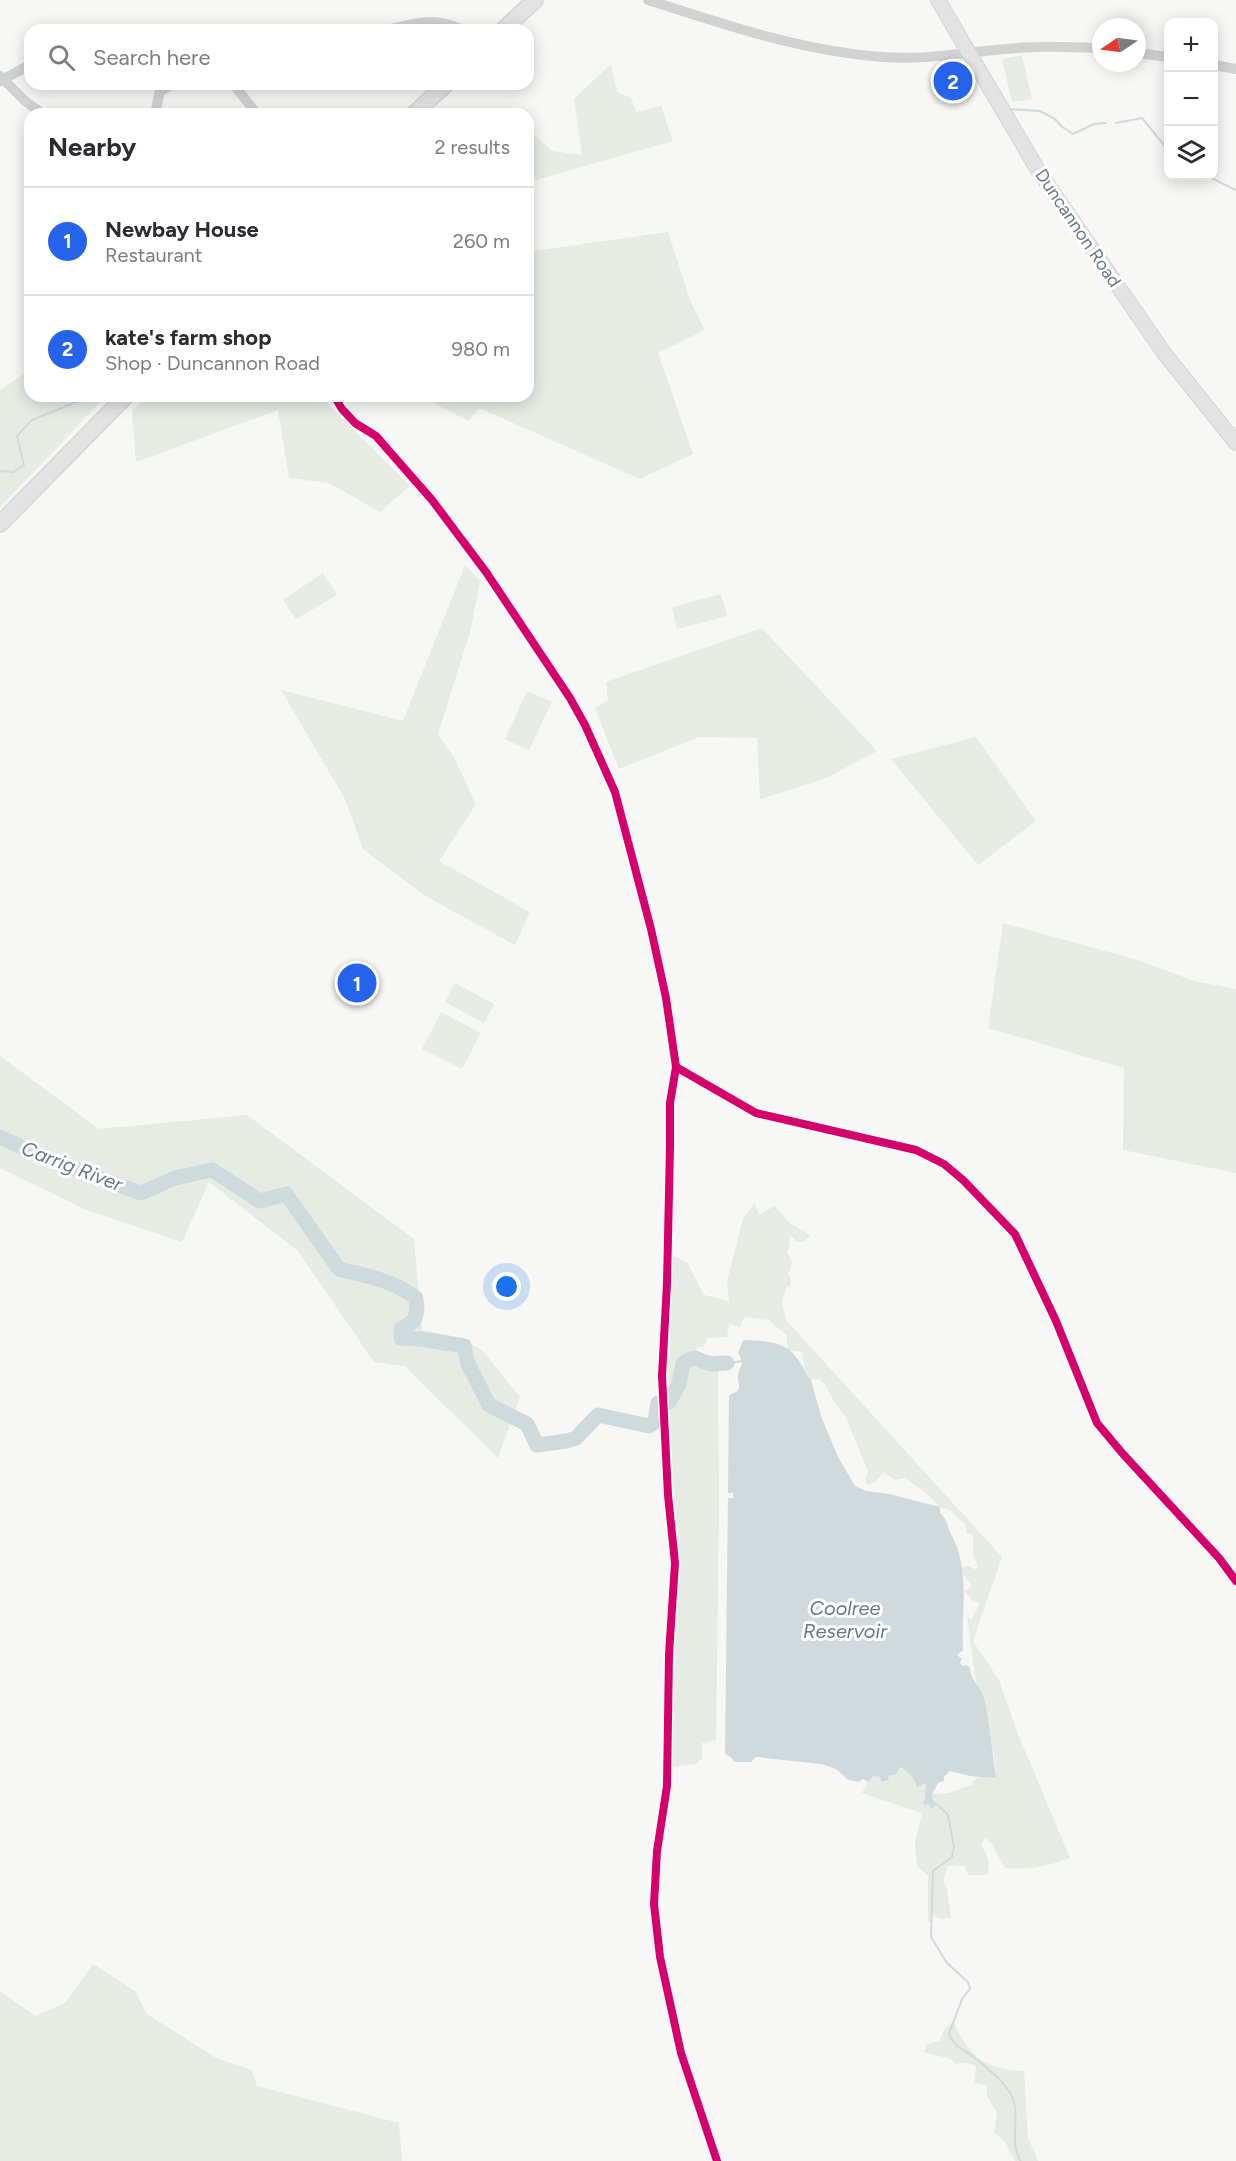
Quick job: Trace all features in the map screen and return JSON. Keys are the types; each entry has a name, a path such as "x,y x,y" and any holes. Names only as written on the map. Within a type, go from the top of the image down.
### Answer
{"highway":[{"path":"509,24 535,0"},
{"path":"420,108 440,90"},
{"path":"0,524 120,402"}],"main road":[{"name":"Duncannon Road","path":"938,0 1039,172 1164,353 1236,443"}],"street":[{"path":"648,0 774,39 826,50 884,57 915,58 1036,46 1092,48"},
{"path":"412,24 425,21 452,24"},
{"path":"1146,53 1164,56"},
{"path":"1218,66 1236,69"},
{"path":"24,68 1,78 35,108"},
{"path":"156,108 162,90"},
{"path":"238,90 252,108"},
{"path":"338,402 355,423 376,436 444,515 537,645 585,724 615,792 644,901 666,998 676,1067 670,1102 667,1283 662,1376 668,1496 675,1563 669,1654 667,1786 657,1851 654,1904 660,1957 681,2052 717,2161"},
{"path":"676,1067 756,1113 916,1150 944,1164 963,1180 1015,1234 1056,1321 1097,1423 1219,1558 1236,1581"}],"shaded area":[{"path":"1022,55 1032,99 1012,102 1002,59"},
{"path":"611,64 617,92 631,98 636,112 661,106 673,141 534,180 534,138 536,136 552,151 582,155 574,99"},
{"path":"668,232 691,303 705,330 658,353 693,454 640,479 479,408 468,421 434,403 534,402 534,251"},
{"path":"24,374 24,402 100,402 0,507 0,390"},
{"path":"141,402 327,402 410,486 380,512 329,483 289,478 278,410 136,462 132,411"},
{"path":"465,565 480,581 471,629 438,734 453,756 476,804 439,861 530,912 515,945 427,897 363,849 345,799 281,690 403,721"},
{"path":"323,573 337,595 296,619 283,600"},
{"path":"721,594 727,616 677,629 672,607"},
{"path":"762,628 877,751 824,779 760,799 757,738 699,737 619,769 595,708 608,700 606,682"},
{"path":"527,691 552,702 529,750 505,739"},
{"path":"976,737 1036,821 978,865 891,759"},
{"path":"1003,923 1141,961 1194,981 1236,989 1236,1173 1123,1150 1124,1068 988,1028"},
{"path":"455,983 494,1004 484,1023 445,1002"},
{"path":"441,1012 481,1033 462,1069 422,1049"},
{"path":"0,1056 99,1129 247,1115 414,1239 422,1330 457,1337 482,1350 520,1397 498,1458 405,1366 374,1362 298,1251 209,1182 182,1242 84,1209 0,1168"},
{"path":"754,1203 759,1215 774,1206 790,1223 810,1235 804,1242 797,1242 789,1234 790,1244 787,1253 792,1262 788,1274 791,1279 782,1301 786,1320 1002,1557 973,1641 999,1680 1016,1729 1070,1858 1038,1867 1005,1868 991,1843 985,1838 981,1845 988,1860 987,1875 968,1875 965,1866 948,1866 943,1881 947,1889 951,1917 936,1917 932,1913 932,1920 928,1922 928,1876 917,1866 915,1843 922,1813 862,1793 871,1776 880,1777 881,1782 887,1781 888,1776 902,1767 913,1778 917,1787 926,1783 926,1796 923,1801 932,1808 934,1807 932,1794 948,1793 971,1785 979,1775 996,1777 984,1695 976,1683 967,1616 971,1620 980,1603 972,1600 965,1591 972,1586 962,1573 963,1567 968,1566 977,1570 973,1556 973,1534 966,1533 966,1525 950,1510 940,1507 925,1492 905,1478 895,1480 883,1472 875,1482 868,1485 865,1481 868,1471 846,1418 826,1385 819,1379 811,1380 806,1376 802,1352 787,1350 787,1335 768,1320 744,1317 740,1327 729,1324 727,1337 707,1338 704,1347 697,1347 698,1358 709,1364 718,1364 716,1740 702,1743 702,1758 696,1764 671,1767 673,1654 680,1562 668,1376 672,1255 687,1262 704,1295 729,1301 727,1281 743,1219"},
{"path":"93,1964 135,1991 147,2014 216,2058 252,2070 257,2086 399,2123 402,2161 0,2161 0,1991 35,2016 65,2003"},
{"path":"953,2021 966,2044 980,2059 998,2067 1024,2071 1028,2138 1038,2161 1015,2161 1005,2142 994,2132 997,2113 987,2096 987,2085 974,2083 976,2066 966,2063 954,2064 951,2059 924,2052 927,2044 939,2041 945,2029"}],"water":[{"name":"Coolree Reservoir","path":"743,1340 775,1343 783,1346 795,1356 811,1380 821,1416 838,1457 855,1486 866,1491 889,1494 940,1507 940,1513 946,1520 957,1548 963,1576 963,1650 957,1655 962,1659 960,1663 962,1666 966,1665 970,1668 984,1697 996,1778 970,1776 950,1771 944,1777 944,1781 938,1783 932,1794 933,1801 937,1804 931,1809 929,1804 924,1805 923,1801 926,1783 917,1787 913,1778 902,1767 896,1774 888,1776 889,1780 881,1782 880,1777 873,1776 868,1782 863,1779 858,1782 847,1779 836,1769 821,1764 756,1757 751,1762 734,1762 725,1754 728,1498 733,1498 733,1493 728,1493 729,1395 739,1389 738,1376 742,1363 738,1353"}],"waterway":[{"path":"1008,109 1040,111 1055,119 1073,134 1094,124 1106,123"},
{"path":"1116,123 1142,118 1164,145"},
{"path":"1215,180 1236,190"},
{"path":"0,471 13,472 24,465 17,436 32,420 76,402"},
{"name":"Carrig River","path":"0,1137 50,1160 141,1193 175,1178 212,1170 260,1201 286,1194 339,1269 388,1283 416,1298 417,1310 414,1321 401,1329 401,1338 464,1346 468,1364 489,1405 527,1424 537,1445 576,1438 598,1415 649,1426 655,1422 658,1403"},
{"name":"Carrig River","path":"669,1402 679,1384 683,1363 696,1358 712,1364 727,1363"},
{"path":"727,1363 742,1361"},
{"path":"937,1804 948,1815 954,1847 952,1857 933,1871 931,1937 947,1963 968,1982 970,1989 962,1999 949,2034 956,2045 1000,2080 1012,2096 1015,2112 1015,2146 1021,2161"}],"cycle path":[{"path":"338,402 355,423 376,436 432,500 486,572 570,698 585,725 615,792 651,929 666,998 676,1067 670,1103 667,1283 662,1376 668,1495 675,1563 669,1654 667,1786 657,1851 654,1904 660,1957 681,2053 717,2161"},
{"path":"676,1067 756,1113 916,1150 944,1164 963,1180 1015,1234 1056,1321 1097,1423 1219,1558 1236,1581"}],"place":[{"name":"kate's farm shop","path":"953,81"},
{"name":"Newbay House","path":"357,983"}]}
